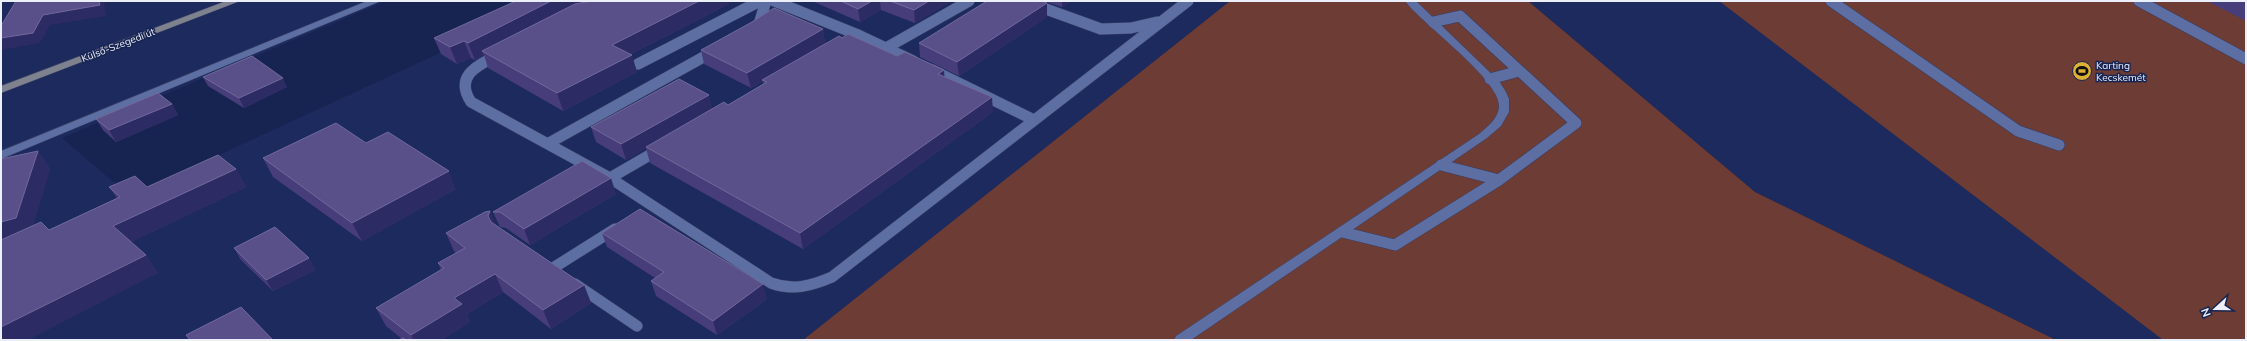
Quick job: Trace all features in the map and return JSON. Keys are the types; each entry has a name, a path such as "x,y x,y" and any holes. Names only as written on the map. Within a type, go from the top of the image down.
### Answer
{"street":[{"name":"Külső-Szegedi út","path":"1,90 234,1"},
{"path":"1,155 376,1"},
{"path":"1181,340 1441,165 1497,125 1503,116 1505,106 1502,95 1490,79 1410,1"}],"lane":[{"path":"886,48 969,1"},
{"path":"1024,1 1092,27 1109,31 1143,26 1165,19"},
{"path":"509,49 471,72 464,83 466,96 471,102 549,143 610,178 771,283 781,288 808,287 832,277 1188,1"},
{"path":"1831,1 2018,131 2059,145"},
{"path":"2139,1 2246,59"},
{"path":"638,64 764,2 856,34 1034,120"},
{"path":"745,34 759,24 764,2"},
{"path":"1342,232 1395,245 1499,180 1576,123 1460,16 1433,22"},
{"path":"842,42 856,34"},
{"path":"549,143 725,45"},
{"path":"1490,79 1519,72"},
{"path":"610,178 672,142"},
{"path":"1441,165 1499,180"},
{"path":"638,213 652,205"},
{"path":"553,268 625,222"},
{"path":"540,260 637,326"}],"shaded area":[{"path":"1,1 386,1 62,138 130,196 552,1 1230,1 803,340 1,340"},
{"path":"1230,1 1528,1 1755,192 2056,340 803,340"},
{"path":"1528,1 1719,1 2163,340 2056,340 1755,192"},
{"path":"1719,1 2246,1 2246,340 2163,340"}],"building":[{"path":"16,1 99,1 100,5 43,15 33,33 1,38 1,26"},
{"path":"516,1 551,1 468,43 464,41 450,47 434,38"},
{"path":"592,1 699,1 612,45 632,55 557,93 482,51 575,4"},
{"path":"841,1 872,1 858,9"},
{"path":"890,1 929,1 914,10"},
{"path":"987,1 1041,1 1047,3 957,62 919,43"},
{"path":"774,8 823,29 747,73 701,50 752,22"},
{"path":"848,34 897,56 905,52 944,70 938,74 992,97 800,233 646,147 724,102 728,105 767,82 762,80 839,36 842,38"},
{"path":"252,56 283,78 239,98 203,77"},
{"path":"679,79 709,95 621,144 591,127"},
{"path":"158,93 172,104 109,130 96,119"},
{"path":"336,123 366,143 388,132 449,171 352,223 263,158"},
{"path":"38,151 16,218 1,222 1,159"},
{"path":"218,155 236,169 113,226 146,255 1,327 1,240 41,222 49,230 120,197 109,187 135,176 147,187"},
{"path":"582,161 611,178 524,229 500,212 493,212"},
{"path":"640,209 763,284 713,321 651,281 664,272 602,233"},
{"path":"490,211 488,216 491,222 584,285 543,310 495,274 454,298 462,304 411,335 376,308 444,268 438,263 465,248 446,233 485,212"},
{"path":"275,227 309,258 266,280 234,248"},
{"path":"241,307 273,340 190,340 186,335"}],"place":[{"name":"Karting Kecskemét","path":"2082,71"}]}
